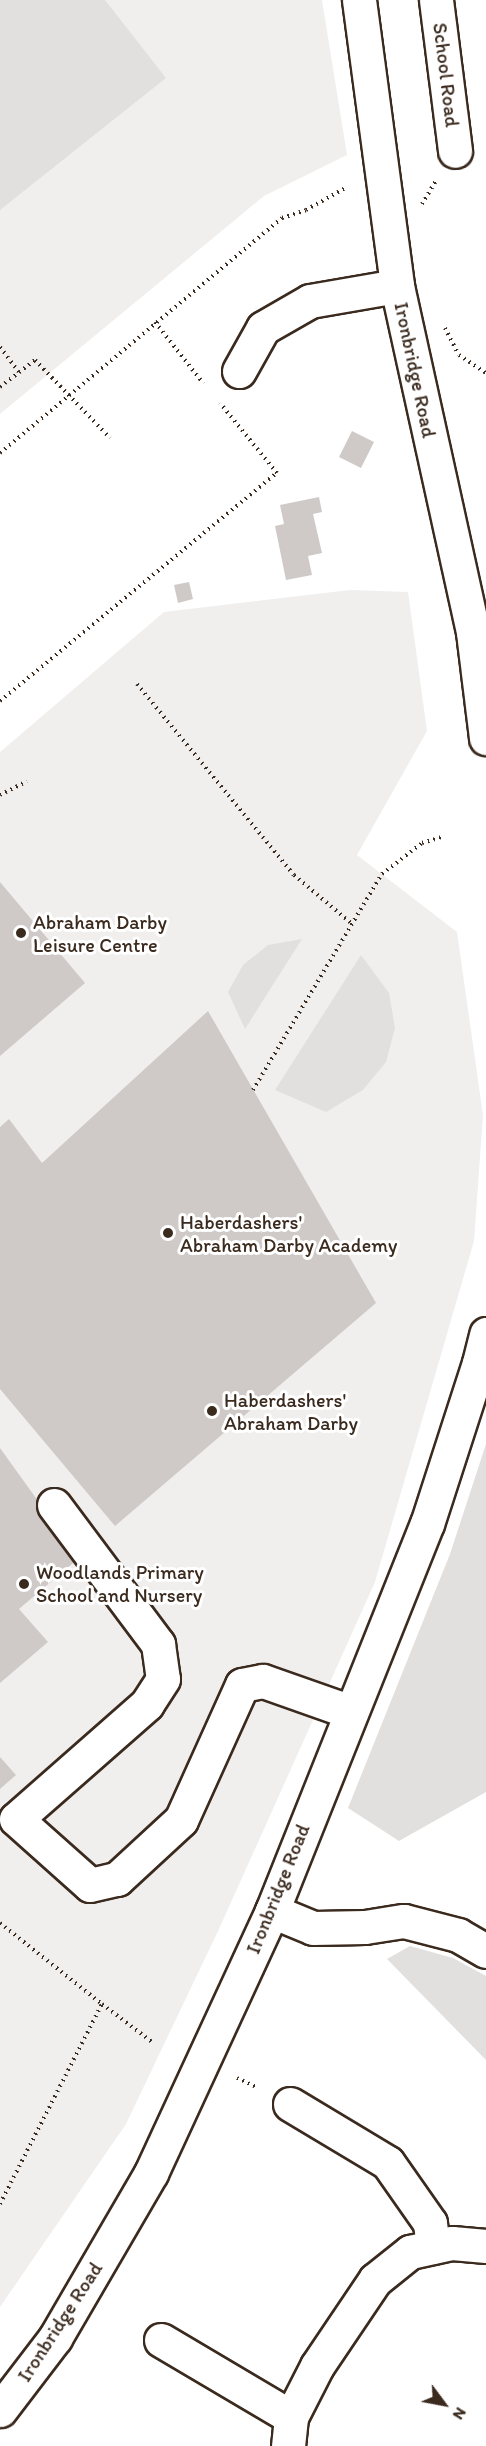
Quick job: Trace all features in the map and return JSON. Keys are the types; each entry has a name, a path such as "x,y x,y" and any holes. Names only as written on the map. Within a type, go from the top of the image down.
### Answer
{"main road":[{"name":"Ironbridge Road","path":"359,0 397,286 480,631 486,738"},
{"name":"School Road","path":"436,0 455,151"},
{"path":"239,371 263,328 310,302 397,286"},
{"name":"Ironbridge Road","path":"0,2410 55,2338 151,2174 272,1911 427,1524 479,1363 486,1334"},
{"path":"54,1505 158,1644 163,1678 147,1704 16,1819 90,1885 117,1880 180,1820 242,1685 263,1681 351,1712"},
{"path":"272,1911 313,1928 365,1927 404,1921 458,1935 486,1951"},
{"path":"290,2104 388,2163 430,2223 433,2247"},
{"path":"161,2340 289,2432 317,2366 375,2280 410,2252 452,2243 486,2246"}],"path":[{"path":"420,208 455,151"},
{"path":"0,453 282,218 306,210 353,184"},
{"path":"155,322 210,390"},
{"path":"0,348 19,372"},
{"path":"0,387 35,360 110,438"},
{"path":"0,701 277,473 217,399"},
{"path":"137,684 294,875 352,924"},
{"path":"0,795 27,781"},
{"path":"253,1090 382,874 422,843 442,837"},
{"path":"0,1923 152,2042"},
{"path":"0,2204 102,2004"}],"shaded area":[{"path":"0,0 322,0 347,155 264,196 0,414"},
{"path":"0,0 105,0 166,78 0,210"},
{"name":"Haberdashers' Abraham Darby","path":"350,590 408,592 427,731 357,855 457,932 483,1115 474,1241 375,1582 219,1929 126,2124 0,2307 0,752 164,612"},
{"path":"302,939 245,1029 228,992 243,965 268,945"},
{"path":"361,955 389,993 395,1028 386,1062 363,1090 326,1112 275,1090"},
{"path":"486,1444 486,1792 399,1841 348,1808 450,1554"},
{"path":"410,1946 453,1958 486,1976 486,2060 387,1959"}],"building":[{"path":"352,431 374,442 361,468 339,457"},
{"path":"319,497 322,512 313,514 322,553 308,556 312,575 286,580 275,526 284,524 280,505"},
{"path":"189,582 193,599 178,603 174,585"},
{"name":"Abraham Darby Leisure Centre","path":"0,882 85,983 0,1056"},
{"name":"Haberdashers' Abraham Darby Academy","path":"208,1011 376,1303 115,1526 0,1389 0,1127 9,1119 42,1163"},
{"name":"Woodlands Primary School and Nursery","path":"0,1448 79,1558 19,1609 48,1642 0,1683"},
{"path":"0,1757 16,1775 0,1789"}],"place":[{"name":"Abraham Darby Leisure Centre","path":"21,933"},
{"name":"Haberdashers' Abraham Darby Academy","path":"168,1233"},
{"name":"Haberdashers' Abraham Darby","path":"212,1411"},
{"name":"Woodlands Primary School and Nursery","path":"24,1584"}]}
